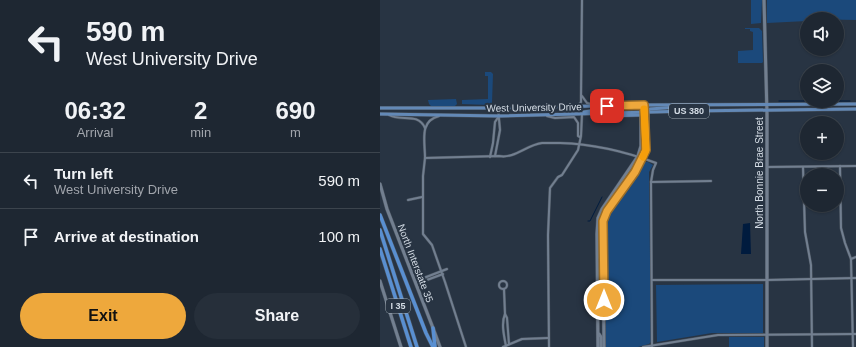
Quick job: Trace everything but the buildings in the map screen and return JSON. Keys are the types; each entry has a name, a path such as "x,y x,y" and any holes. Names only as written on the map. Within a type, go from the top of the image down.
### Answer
{"highway":[{"path":"380,215 424,328 434,347"},
{"name":"I 35","path":"380,230 417,347"},
{"name":"I 35","path":"380,249 411,347"},
{"path":"380,254 385,265"},
{"path":"433,328 434,347"}],"main road":[{"name":"North Bonnie Brae Street","path":"764,0 767,110 768,347"},
{"name":"West University Drive","path":"380,108 427,109 644,105 855,104"},
{"path":"855,104 855,110"},
{"path":"576,114 603,108 639,108 644,105 646,113 646,150 643,158 604,216 604,298 601,347"},
{"path":"600,114 604,116 640,115 646,113 650,109 682,108 696,105"},
{"path":"427,109 427,115"},
{"name":"West University Drive","path":"380,114 499,116 767,110 855,110"},
{"path":"601,347 601,337 598,333 598,218 638,156 641,146 640,115"},
{"name":"North Interstate 35","path":"380,184 387,209 440,347"},
{"path":"600,234 600,258 604,262"},
{"path":"380,281 401,347"},
{"path":"598,298 604,298"}],"street":[{"path":"577,106 582,96 582,0"},
{"path":"582,96 587,103 597,106"},
{"path":"495,156 500,130 498,108"},
{"path":"388,114 394,118 416,118 420,120 425,128"},
{"path":"549,347 548,235 550,188 558,177 562,175 575,155 581,136 582,114"},
{"path":"449,115 429,120 425,128 423,234 432,245 444,272 466,347"},
{"path":"542,115 555,118 574,118 578,123 578,136 580,137"},
{"path":"490,157 495,122 499,116"},
{"path":"425,158 512,156 531,146 542,143 579,144 623,151 656,163 651,182 652,346"},
{"path":"840,166 841,224 843,238 852,259 853,347"},
{"path":"767,167 856,166"},
{"path":"803,167 805,232 811,265 812,347"},
{"path":"651,182 711,181"},
{"path":"408,200 423,196"},
{"path":"852,259 856,257"},
{"path":"415,283 444,272"},
{"path":"652,280 856,278"},
{"path":"504,289 499,287 499,282 505,280 507,286 504,289 505,314 503,318 506,346 518,340 529,338 549,338"},
{"path":"643,347 712,336 856,334"}],"shaded area":[{"path":"751,0 762,0 761,23 751,24"},
{"path":"767,0 856,0 856,20 844,20 844,12 800,12 800,21 767,23"},
{"path":"745,28 759,28 762,31 762,63 738,63 738,51 753,50 753,32 750,31 750,29"},
{"path":"485,72 491,72 493,74 492,103 489,105 462,104 462,100 488,99 488,76 485,76"},
{"path":"456,99 457,104 455,106 432,107 428,100"},
{"path":"644,162 648,162 653,165 649,172 651,342 638,347 606,347 606,218 609,211"},
{"path":"750,223 751,254 741,254 743,224"},
{"path":"763,284 763,333 712,333 657,342 656,285"},
{"path":"729,337 764,337 764,347 729,347"}],"waterway":[{"path":"779,101 800,101"},
{"path":"844,101 850,101"},
{"path":"588,221 590,221 602,197"}],"slow traffic":[{"path":"643,157 646,150 644,109"}],"route":[{"path":"604,300 604,216 635,172 646,150 644,105 607,106"}]}
